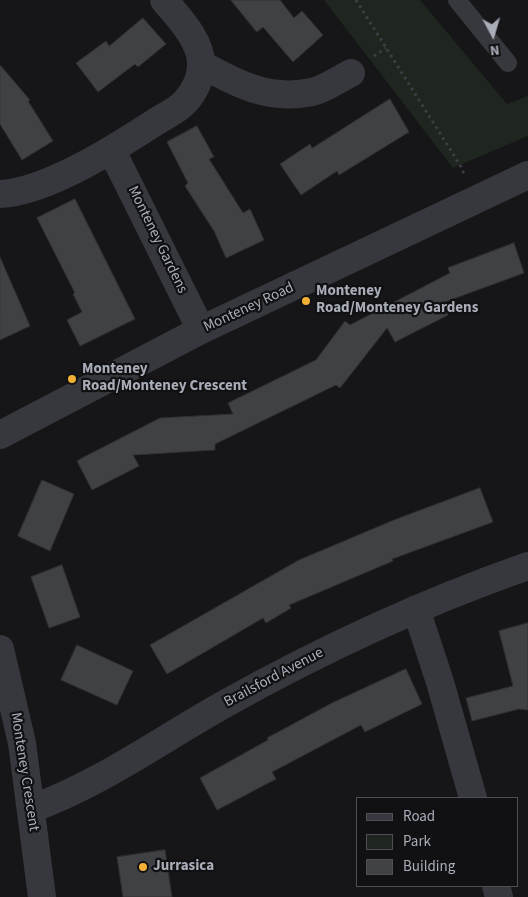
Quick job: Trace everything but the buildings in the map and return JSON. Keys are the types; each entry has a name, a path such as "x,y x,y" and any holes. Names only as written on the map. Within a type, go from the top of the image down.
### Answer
{"street":[{"path":"0,194 14,194 32,189 112,151 185,103 198,84 202,64 196,44 164,0"},
{"path":"202,64 238,85 272,94 313,92 351,73"},
{"name":"Monteney Gardens","path":"112,151 201,330"},
{"name":"Monteney Road","path":"0,435 201,330 528,175"},
{"name":"Brailsford Avenue","path":"31,809 67,796 98,780 221,706 316,654 416,609 528,566"},
{"path":"416,609 440,682 473,797"},
{"name":"Monteney Crescent","path":"0,649 22,743 42,897"}],"lane":[{"path":"457,0 508,63"}],"path":[{"path":"356,0 460,165 473,201"}],"green space":[{"path":"324,0 420,0 507,104 528,96 528,136 453,168"}],"place":[{"name":"Monteney Road/Monteney Gardens","path":"306,301"},
{"name":"Monteney Road/Monteney Crescent","path":"72,379"},
{"name":"Jurrasica","path":"143,867"}]}
